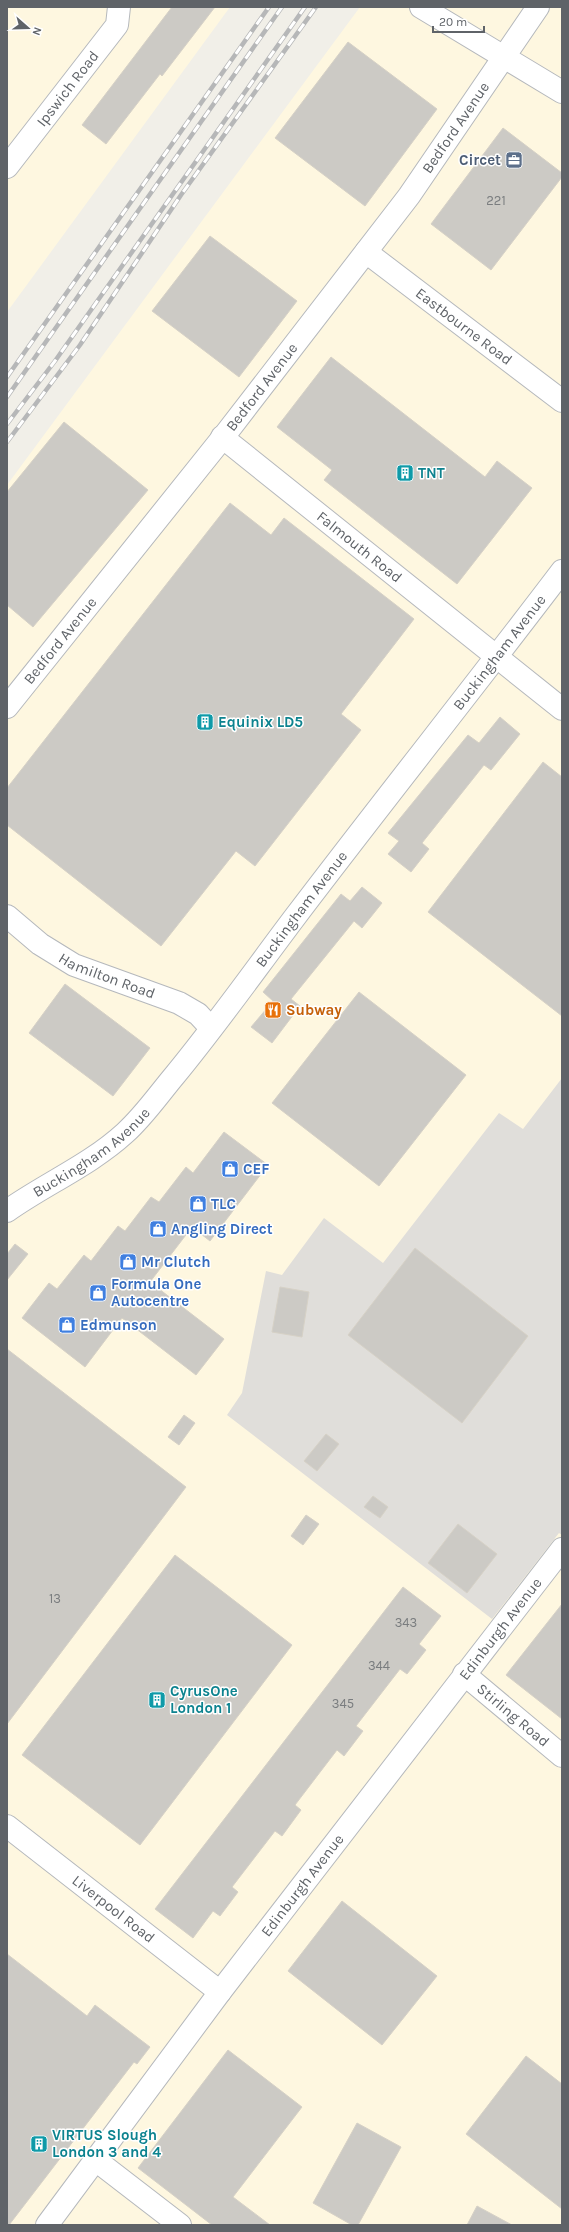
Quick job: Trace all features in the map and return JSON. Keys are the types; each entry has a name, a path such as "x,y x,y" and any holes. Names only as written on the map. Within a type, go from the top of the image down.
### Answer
{"street":[{"name":"Ipswich Road","path":"7,167 117,25 119,7"},
{"path":"421,7 503,58 562,92"},
{"name":"Bedford Avenue","path":"7,707 222,437 366,252 413,189 538,7"},
{"name":"Eastbourne Road","path":"366,252 562,401"},
{"name":"Falmouth Road","path":"222,437 498,656 562,709"},
{"name":"Buckingham Avenue","path":"7,1211 113,1144 146,1110 211,1028 358,834 498,656 562,570"},
{"name":"Hamilton Road","path":"7,916 40,944 74,965 179,1004 198,1014 211,1028"},
{"name":"Edinburgh Avenue","path":"48,2225 97,2161 220,1992 562,1549"},
{"name":"Stirling Road","path":"464,1674 562,1756"},
{"name":"Liverpool Road","path":"7,1826 220,1992"},
{"path":"97,2161 180,2225"}],"shaded area":[{"path":"7,7 230,7 7,312"},
{"path":"360,7 562,7 562,2225 7,2225 7,485"},
{"path":"562,1078 562,1535 559,1533 492,1619 227,1415 242,1393 266,1271 282,1275 324,1218 383,1263 499,1113 523,1129"}],"building":[{"path":"172,7 215,7 162,76 160,74 106,144 82,125"},
{"path":"348,42 437,109 365,206 275,138"},
{"path":"503,128 562,173 562,177 491,270 431,224"},
{"path":"210,236 297,301 239,377 152,311"},
{"name":"TNT","path":"331,357 485,477 497,461 532,488 457,584 324,480 332,470 277,427"},
{"path":"64,422 148,490 33,627 7,605 7,492"},
{"name":"Equinix LD5","path":"230,503 271,535 284,518 414,619 341,714 361,730 255,866 236,851 161,946 7,825 7,788"},
{"path":"500,717 520,734 491,770 484,765 422,843 429,849 411,872 388,854 399,841 388,833 468,735 479,743"},
{"path":"543,762 562,777 562,1016 428,912"},
{"path":"362,887 382,903 362,928 354,921 291,999 300,1006 272,1043 251,1027 273,1001 263,992 341,894 350,901"},
{"path":"65,984 150,1048 113,1096 29,1033"},
{"path":"359,992 466,1075 379,1186 272,1103"},
{"path":"224,1132 268,1165 210,1241 192,1227 150,1282 224,1339 196,1375 122,1318 85,1367 22,1318 49,1283 57,1289 84,1255 91,1261 118,1226 125,1231 151,1197 159,1202 186,1167 193,1173"},
{"path":"15,1244 28,1254 7,1280 7,1254"},
{"path":"415,1248 528,1336 462,1423 348,1335"},
{"path":"280,1287 309,1292 302,1337 272,1332"},
{"path":"7,1349 186,1487 7,1724"},
{"path":"184,1415 195,1423 179,1445 168,1437"},
{"path":"326,1434 339,1444 317,1471 304,1461"},
{"path":"373,1496 388,1507 380,1518 364,1507"},
{"path":"306,1515 319,1524 303,1545 291,1536"},
{"path":"458,1524 497,1554 467,1593 428,1563"},
{"name":"CyrusOne London 1","path":"175,1555 292,1645 140,1845 22,1755"},
{"path":"403,1587 441,1616 419,1644 426,1650 407,1674 400,1669 356,1726 363,1731 344,1756 337,1750 295,1805 301,1810 282,1836 275,1831 232,1887 238,1892 220,1916 213,1911 193,1938 155,1909"},
{"path":"562,1604 562,1719 506,1675"},
{"path":"342,1901 437,1976 382,2045 288,1971"},
{"name":"VIRTUS Slough London 3 and 4","path":"7,1954 87,2016 95,2005 150,2047 137,2064 134,2062 9,2225 7,2225"},
{"path":"228,2050 302,2107 233,2197 270,2225 212,2225 138,2168"},
{"path":"526,2056 562,2084 562,2209 466,2134"},
{"path":"357,2123 401,2147 358,2225 352,2225 313,2203"},
{"path":"477,2206 512,2225 467,2225"}],"railway":[{"path":"7,377 269,7"},
{"path":"7,397 282,7"},
{"path":"7,424 55,361 305,7"},
{"path":"7,442 80,345 181,195 316,7"}],"place":[{"name":"Circet","path":"514,160"},
{"name":"TNT","path":"405,473"},
{"name":"Equinix LD5","path":"205,722"},
{"name":"Subway","path":"273,1010"},
{"name":"CEF","path":"230,1169"},
{"name":"TLC","path":"198,1204"},
{"name":"Angling Direct","path":"158,1229"},
{"name":"Mr Clutch","path":"128,1262"},
{"name":"Formula One Autocentre","path":"98,1293"},
{"name":"Edmunson","path":"67,1325"},
{"name":"CyrusOne London 1","path":"157,1700"},
{"name":"VIRTUS Slough London 3 and 4","path":"39,2144"}]}
